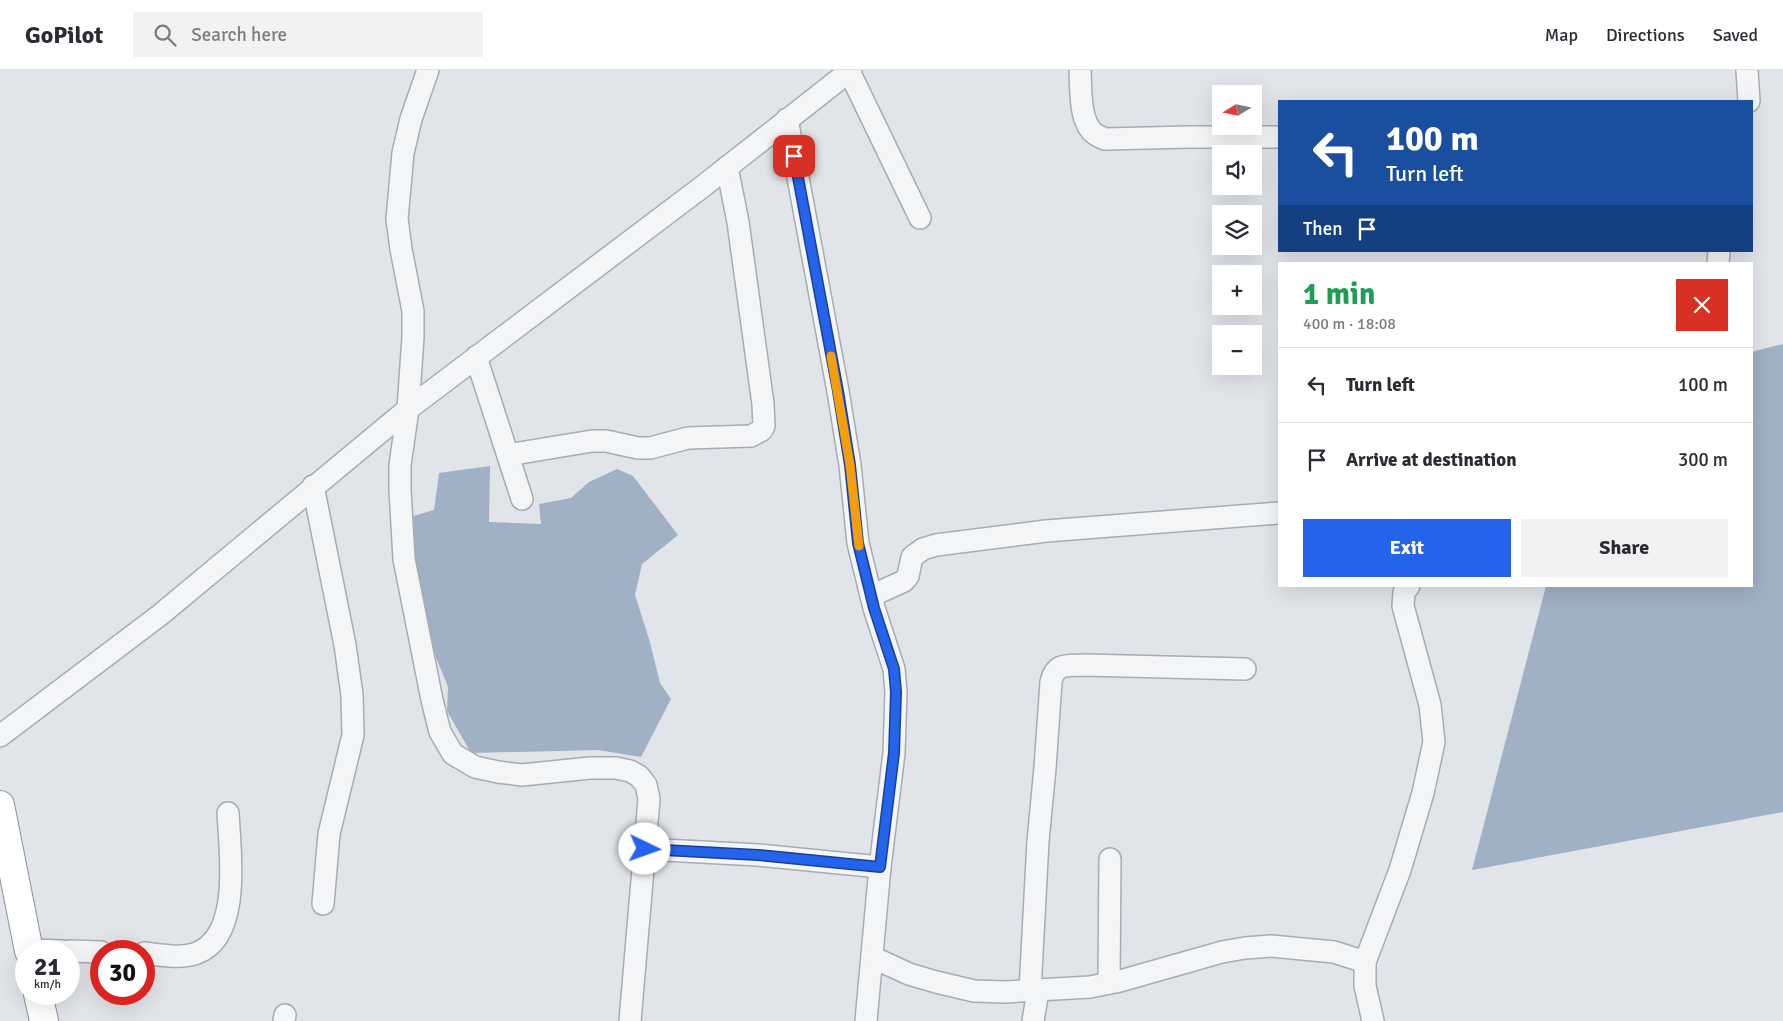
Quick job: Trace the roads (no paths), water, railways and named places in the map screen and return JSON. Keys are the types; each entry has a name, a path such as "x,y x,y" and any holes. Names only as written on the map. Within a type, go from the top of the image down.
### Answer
{"highway":[{"path":"0,805 8,891 25,940"},
{"path":"40,1005 44,1021"}],"street":[{"path":"428,70 411,119 404,153 397,219 413,311 408,409 400,465 401,518 404,559 426,675 440,732 453,754 475,767 522,775 590,768 616,768 630,771 639,776 646,785 649,799 630,1021"},
{"path":"1080,70 1082,104 1086,121 1093,133 1105,139 1200,136 1278,137"},
{"path":"1747,70 1749,100"},
{"path":"0,736 160,615 408,409 727,167 840,74 920,218"},
{"path":"787,119 838,391 850,465 858,543 870,596 894,669 896,692 894,753 880,867 866,1021"},
{"path":"508,455 606,440 638,448 650,448 688,438 751,436 762,430 764,426 763,404 738,222 727,167"},
{"path":"476,357 522,499"},
{"path":"313,486 352,695 353,736 329,834 322,904"},
{"path":"870,596 904,580 908,576 912,557 923,549 936,545 1046,531 1278,513"},
{"path":"1373,1021 1365,986 1366,958 1387,906 1423,793 1434,742 1427,692 1402,606 1404,592 1408,587"},
{"path":"1033,1021 1038,841 1052,674 1062,666 1245,669"},
{"path":"155,954 176,956 196,954 211,946 221,932 228,909 230,883 228,813"},
{"path":"645,849 758,855 880,867"},
{"path":"1109,983 1110,859"},
{"path":"872,957 909,974 974,991 1034,991 1090,987 1213,954 1254,947 1271,946 1334,952 1366,958"}],"water":[{"path":"1783,344 1783,812 1472,870 1546,587 1753,587 1753,352"},
{"path":"490,466 489,522 541,524 539,504 571,498 589,482 617,469 633,476 678,535 642,564 635,595 660,683 671,699 641,757 598,750 471,753 447,711 448,687 429,640 407,518 434,510 439,473"}]}
